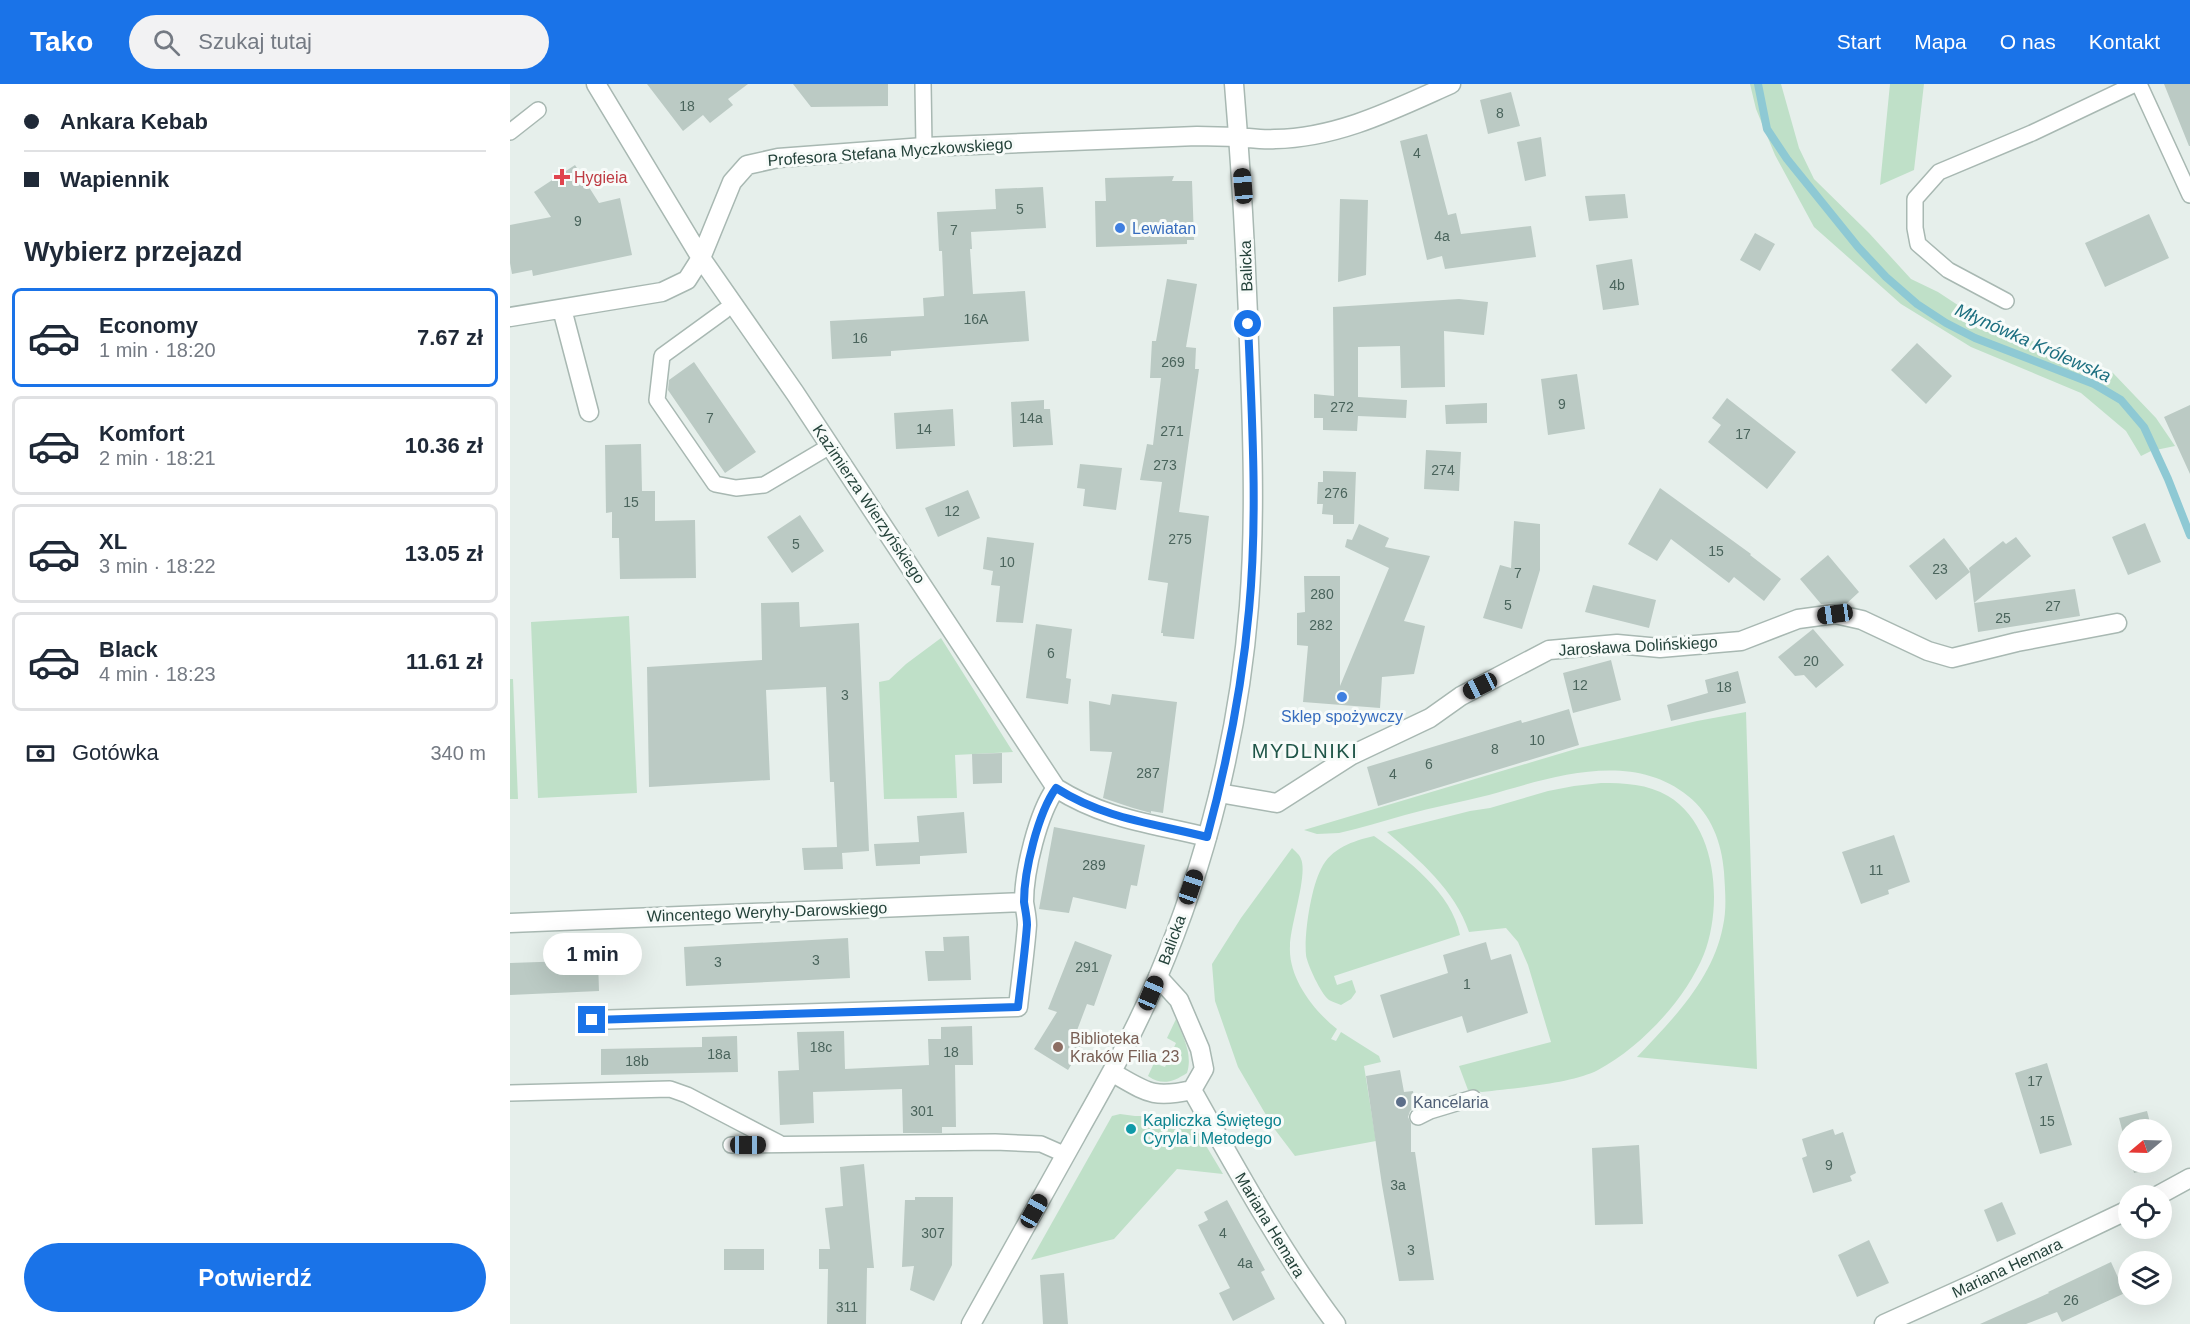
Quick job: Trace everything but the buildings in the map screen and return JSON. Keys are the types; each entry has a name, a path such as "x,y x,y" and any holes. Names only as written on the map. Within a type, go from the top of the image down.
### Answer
{"street":[{"name":"Kazimierza Wierzyńskiego","path":"596,84 701,258 735,304 1056,788 1075,800 1128,820 1207,837"},
{"name":"Balicka","path":"971,1324 1113,1073 1158,976 1177,928 1219,793 1237,704 1245,648 1253,542 1246,246 1234,84"},
{"name":"Profesora Stefana Myczkowskiego","path":"510,317 662,292 687,280 701,258 732,182 747,165 778,158 924,147 1186,136 1276,140 1329,132 1372,119 1451,84"},
{"path":"562,309 589,412"},
{"name":"Jarosława Dolińskiego","path":"1219,793 1277,803 1352,755 1430,718 1461,696 1550,650 1617,644 1660,648 1741,641 1798,619 1835,614 1862,620 1929,651 1952,658 2016,642 2117,623"},
{"path":"592,1020 1018,1007 1027,922 1024,902 1026,882 1039,818 1047,800 1056,788"},
{"name":"Wincentego Weryhy-Darowskiego","path":"510,923 1024,902"},
{"path":"1113,1073 1156,1095 1168,1095 1192,1090 1204,1069 1200,1049 1179,1000 1158,976"},
{"name":"Mariana Hemara","path":"1192,1090 1302,1280 1336,1324"},
{"path":"2172,1188 2190,1178"},
{"name":"Mariana Hemara","path":"1884,1324 2118,1215"}],"lane":[{"path":"923,84 924,147"},
{"path":"2006,301 1948,270 1918,244 1915,228 1915,199 1939,172 2032,133 2137,84 2190,195"},
{"path":"510,132 538,110"},
{"path":"724,311 662,356 657,400 715,484 736,488 764,485 830,446"},
{"path":"510,1093 670,1089 687,1095 782,1144"},
{"path":"1418,1117 1473,1098"},
{"path":"731,1145 1032,1143 1050,1146 1066,1155"}],"green space":[{"path":"1750,84 1781,84 1799,148 1814,179 1869,233 1911,279 1938,292 1982,321 2113,373 2156,418 2175,446 2151,451 2141,456 2126,431 2081,393 1971,347 1901,304 1814,227 1775,155 1756,109"},
{"path":"1890,84 1924,84 1914,170 1880,185"},
{"path":"629,616 637,793 538,798 531,622"},
{"path":"941,638 1013,752 955,755 957,798 884,799 879,682 889,680"},
{"path":"510,679 513,679 518,799 510,799"},
{"path":"1746,712 1757,1069 1637,1057 1677,1013 1701,981 1718,945 1725,913 1723,861 1714,830 1696,803 1666,782 1642,774 1617,771 1565,775 1339,833 1317,834 1304,830 1579,748"},
{"path":"1601,783 1636,785 1660,792 1684,809 1697,826 1712,868 1714,890 1710,934 1704,954 1686,988 1660,1020 1630,1048 1598,1070 1573,1079 1542,1085 1482,1092 1468,1090 1459,1066 1551,1042 1528,965 1518,942 1506,928 1469,932 1463,917 1445,889 1387,832 1490,808 1548,791"},
{"path":"1374,836 1414,866 1438,891 1448,905 1460,935 1334,976 1337,985 1352,980 1356,992 1351,999 1341,1005 1330,1001 1322,992 1307,959 1306,935 1311,899 1317,877 1331,856 1343,846"},
{"path":"1292,848 1300,858 1303,867 1290,946 1293,970 1311,1003 1337,1029 1331,1039 1336,1041 1341,1032 1379,1056 1381,1062 1364,1066 1376,1141 1295,1156 1273,1127 1238,1067 1215,1001 1212,964 1241,918"},
{"path":"1176,1019 1188,1052 1187,1073 1172,1081 1158,1081 1148,1076 1154,1063 1165,1067 1176,1043 1167,1038"},
{"path":"1120,1114 1182,1116 1193,1124 1223,1174 1177,1169 1114,1239 1031,1260 1112,1116"}],"waterway":[{"name":"Młynówka Królewska","path":"1758,84 1767,129 1787,159 1858,247 1886,277 1917,304 1975,338 2094,384 2121,400 2144,427 2190,535"}],"place":[{"name":"Hygieia","path":"562,177"},
{"name":"Lewiatan","path":"1120,228"},
{"name":"Sklep spożywczy","path":"1342,697"},
{"name":"Biblioteka Kraków Filia 23","path":"1058,1047"},
{"name":"Kancelaria","path":"1401,1102"},
{"name":"Kapliczka Świętego Cyryla i Metodego","path":"1131,1129"}],"district":[{"name":"MYDLNIKI","path":"1305,751"}],"route":[{"path":"592,1020 1018,1007 1027,922 1024,902 1026,882 1039,818 1047,800 1056,788 1075,800 1128,820 1207,837 1219,793 1237,704 1249,608 1254,512 1248,324"}]}
